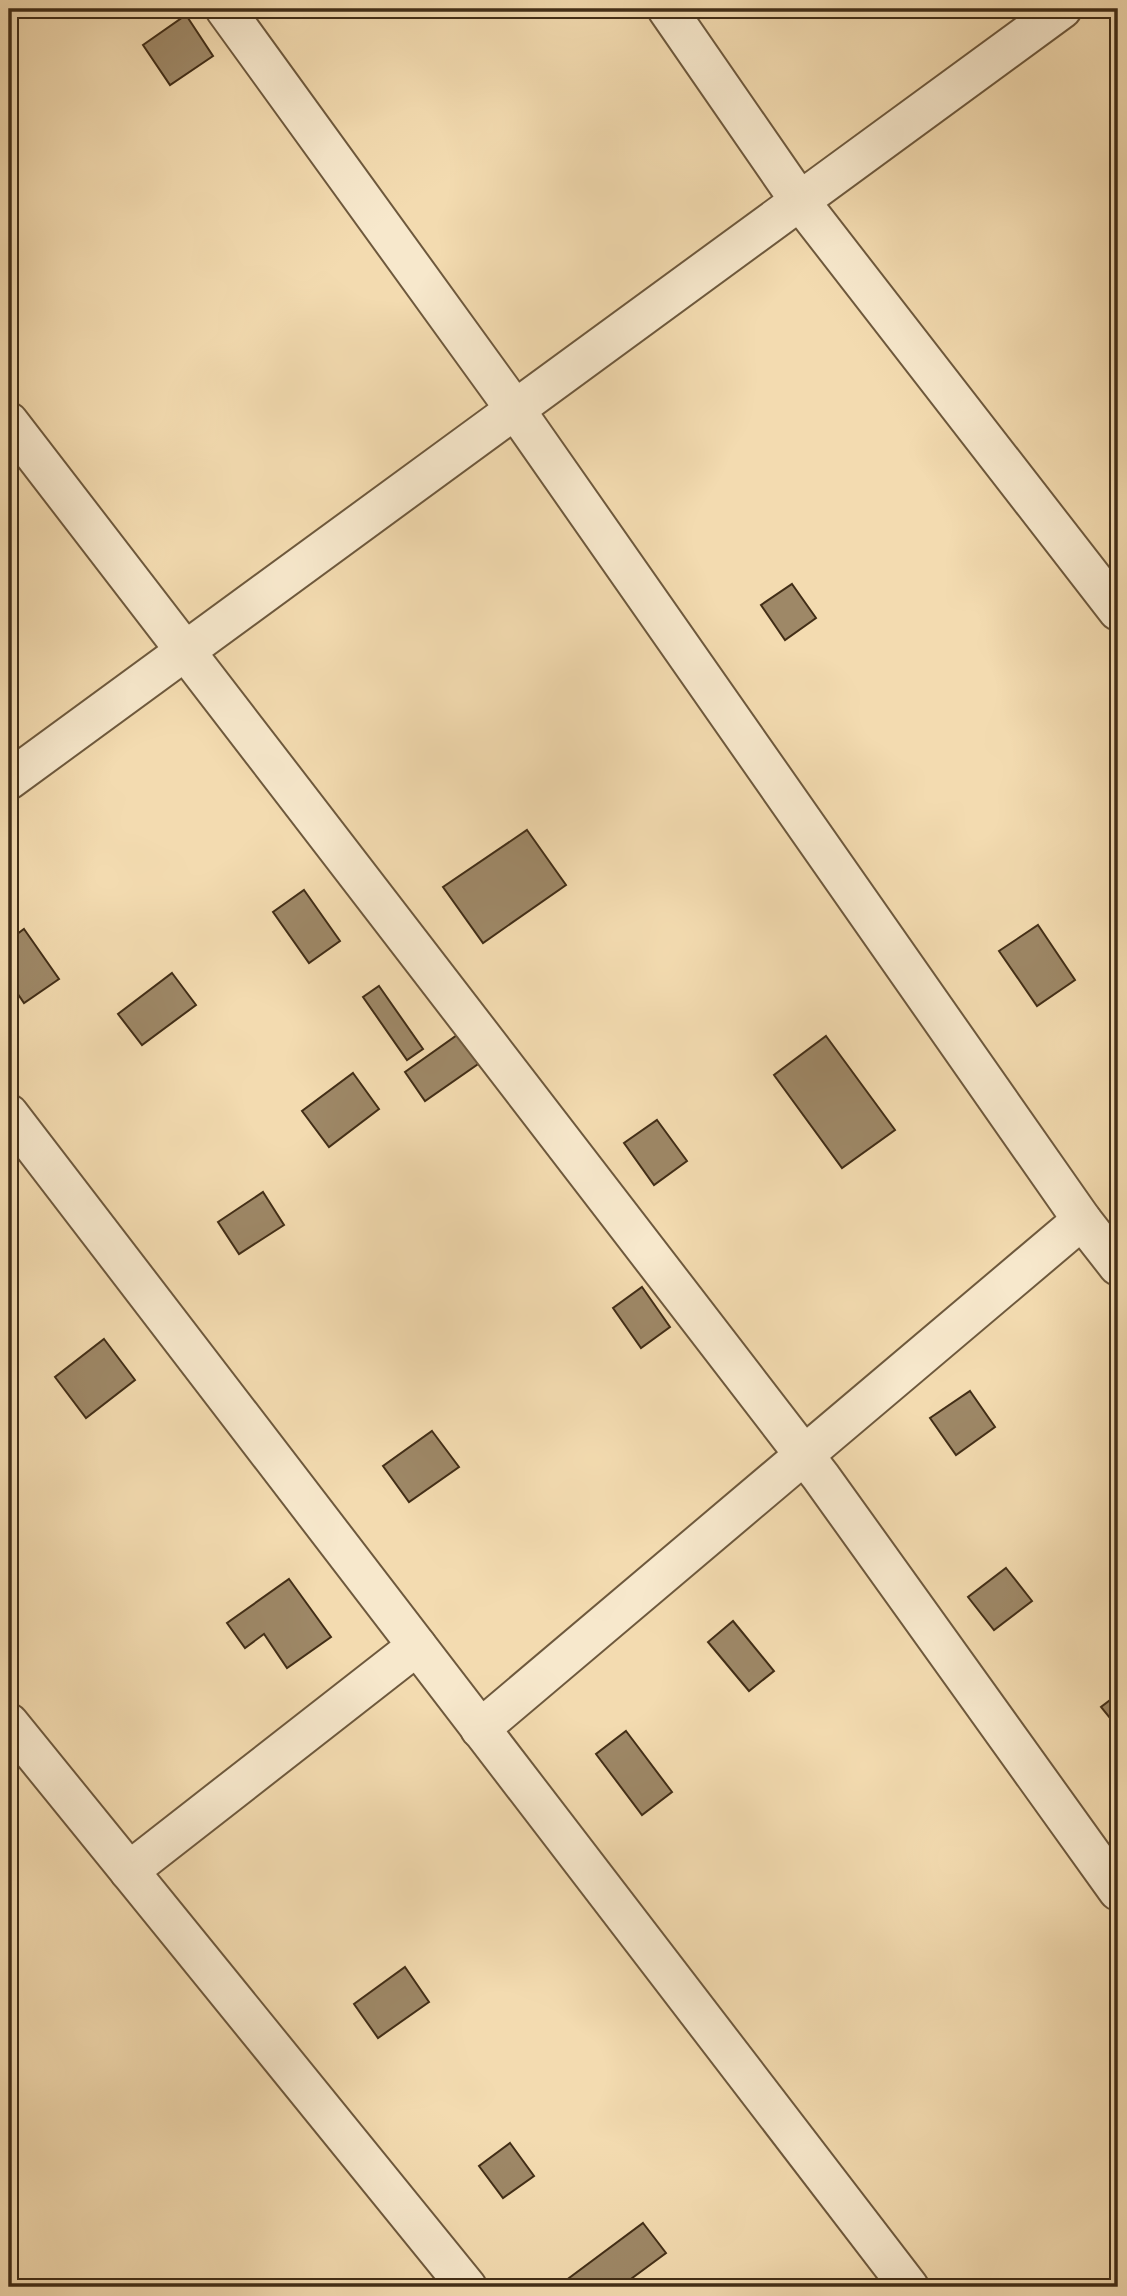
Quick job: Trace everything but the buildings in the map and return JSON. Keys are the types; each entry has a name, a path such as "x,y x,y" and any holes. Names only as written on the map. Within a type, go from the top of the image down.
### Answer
{"street":[{"path":"225,9 514,408 1082,1220 1118,1266"},
{"path":"667,9 799,200 1118,611"},
{"path":"9,780 1062,9"},
{"path":"9,422 803,1454 1118,1891"},
{"path":"9,1114 909,2287"},
{"path":"480,1729 1082,1220"},
{"path":"129,1871 417,1646"},
{"path":"12,1734 129,1871 467,2287"}]}
